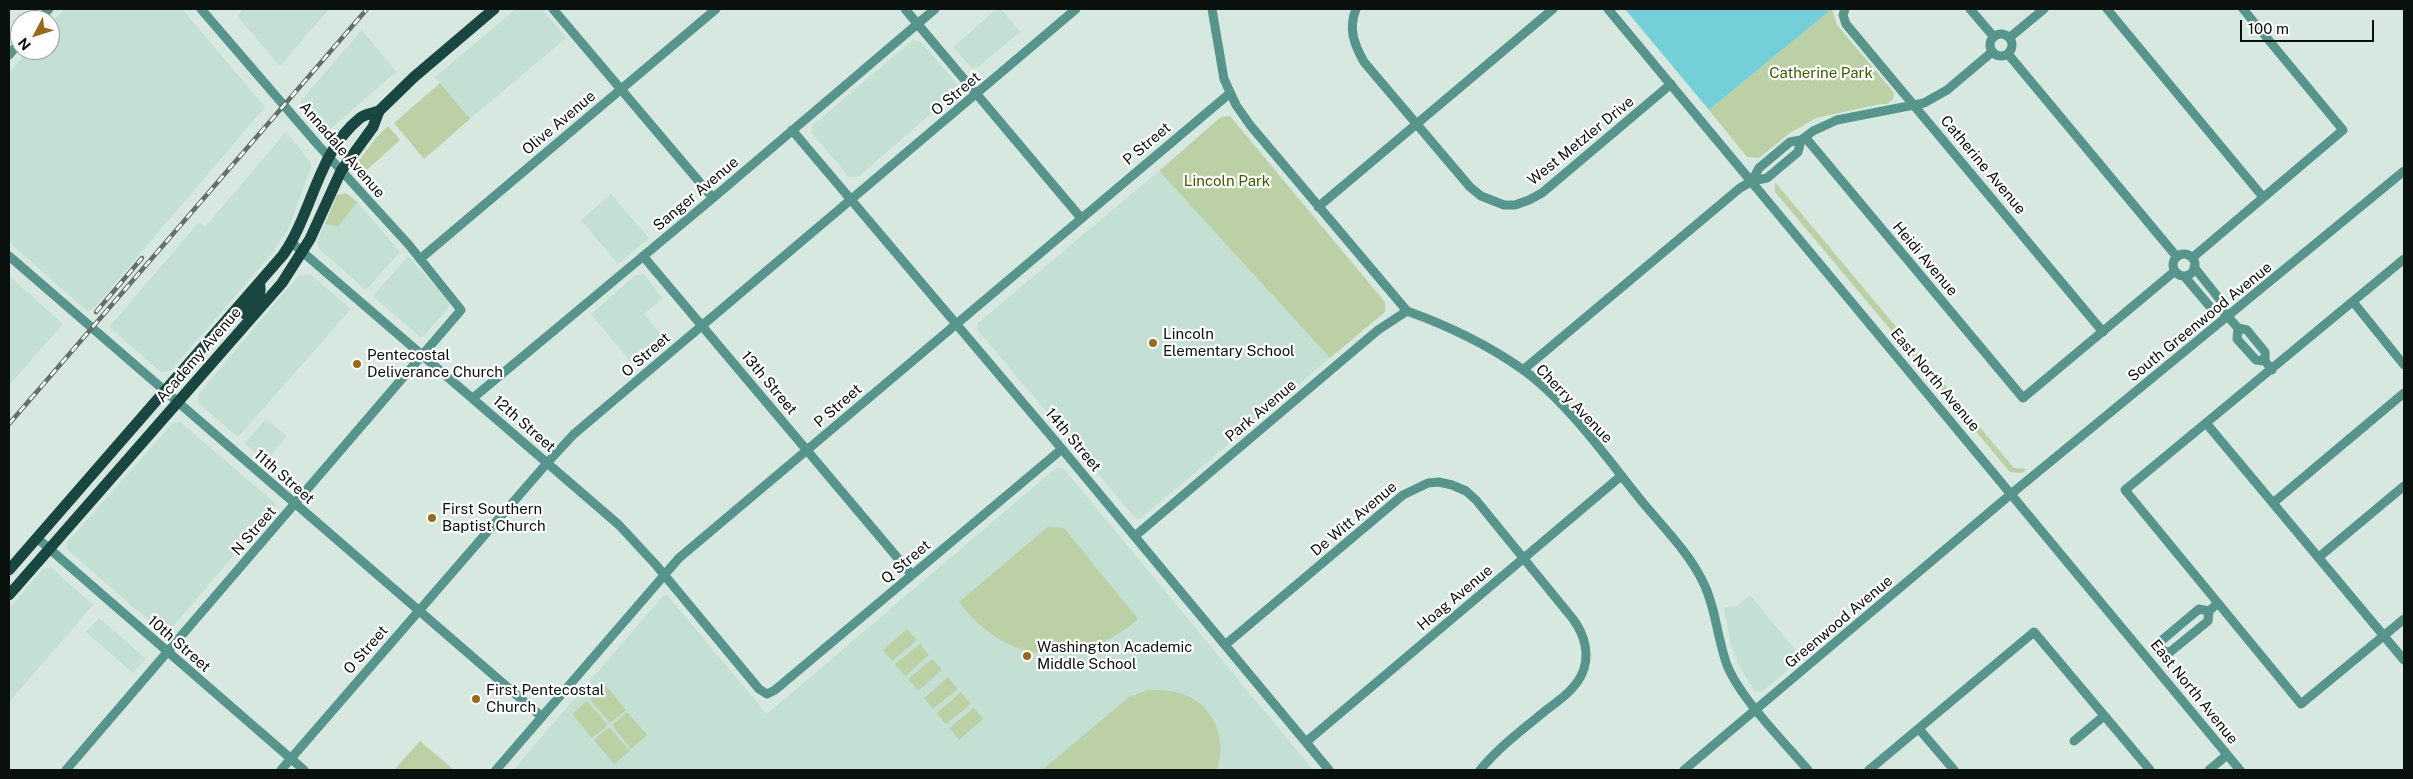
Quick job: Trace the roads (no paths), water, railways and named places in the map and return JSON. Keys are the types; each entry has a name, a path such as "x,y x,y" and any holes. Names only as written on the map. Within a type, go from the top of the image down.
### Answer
{"main road":[{"name":"Academy Avenue","path":"9,595 282,283 303,252 340,171 373,128 379,112 414,77 494,9"},
{"name":"Academy Avenue","path":"9,570 260,282 291,242 329,158 362,117 379,112"},
{"path":"235,336 241,319 259,295 260,282"}],"street":[{"name":"Annadale Avenue","path":"201,9 340,171 420,259 461,310"},
{"path":"552,9 713,198"},
{"name":"Olive Avenue","path":"420,259 716,9"},
{"path":"905,9 978,93 1081,218"},
{"name":"Sanger Avenue","path":"473,398 713,198 935,9"},
{"name":"O Street","path":"281,770 418,610 574,434 1076,9"},
{"path":"1212,9 1220,64 1229,94 1250,125 1407,312"},
{"name":"West Metzler Drive","path":"1356,9 1352,30 1354,44 1364,62 1470,187 1481,196 1504,205 1515,205 1542,193 1671,84"},
{"path":"1318,207 1553,9"},
{"name":"East North Avenue","path":"1608,9 1752,180 2240,770"},
{"path":"1970,9 1994,37"},
{"path":"2009,38 2044,9"},
{"path":"2107,9 2263,197"},
{"path":"2184,276 2192,273 2193,263 2263,197 2343,130 2243,9"},
{"name":"Catherine Avenue","path":"1844,12 1846,24 1916,105 2103,332"},
{"path":"2002,34 2009,38 2012,45 2008,54 1998,56 1992,52 1990,46 1994,37 2002,34"},
{"path":"1752,180 1758,168 1790,142 1803,138 1837,120 1924,103 1947,90 1992,52"},
{"path":"2008,54 2177,257"},
{"name":"P Street","path":"496,770 679,558 1229,94"},
{"name":"14th Street","path":"792,130 1135,536 1329,770"},
{"path":"1522,370 1740,188 1752,180 1767,178 1798,152 1803,138"},
{"name":"Heidi Avenue","path":"1803,138 2023,398 2103,332"},
{"name":"South Greenwood Avenue","path":"2011,494 2404,171"},
{"name":"12th Street","path":"291,242 619,525 664,575"},
{"path":"2222,310 2212,309 2184,276 2175,271 2173,263 2177,257 2184,254 2193,263 2221,301 2222,310 2238,328 2247,330 2266,352 2265,361 2272,370"},
{"name":"11th Street","path":"9,256 542,717"},
{"name":"13th Street","path":"643,256 912,575"},
{"path":"2404,259 2125,490 2301,704 2404,619"},
{"path":"2103,332 2175,271"},
{"path":"2354,302 2404,365"},
{"name":"N Street","path":"66,770 461,310"},
{"name":"Cherry Avenue","path":"1407,312 1429,319 1501,356 1522,370 1561,405 1698,572 1713,608 1727,666 1740,689 1808,770"},
{"name":"Park Avenue","path":"1135,536 1378,330 1407,312"},
{"path":"2238,328 2237,339 2256,360 2265,361"},
{"path":"2273,503 2404,393"},
{"path":"2206,423 2404,660"},
{"name":"Q Street","path":"664,575 759,690 767,694 775,690 1062,449"},
{"name":"Hoag Avenue","path":"1306,742 1621,476"},
{"name":"De Witt Avenue","path":"1225,645 1402,495 1428,483 1439,482 1452,485 1476,500 1579,628 1585,641 1585,666 1577,683 1569,692 1502,746 1480,770"},
{"path":"2319,558 2404,486"},
{"name":"Greenwood Avenue","path":"1684,770 2011,494"},
{"name":"10th Street","path":"37,538 304,770"},
{"path":"2150,660 2161,650 2161,641 2199,609 2209,610 2218,603"},
{"path":"2161,650 2170,652 2208,621 2209,610"},
{"path":"1869,770 2034,632 2150,770"},
{"path":"2074,741 2104,716"},
{"path":"1919,729 1954,770"},
{"path":"2209,770 2227,755"}],"water":[{"path":"1625,9 1832,9 1709,110"}],"railway":[{"path":"9,424 367,9"},
{"path":"96,312 142,258"}],"place":[{"name":"Lincoln Elementary School","path":"1153,343"},
{"name":"Pentecostal Deliverance Church","path":"357,364"},
{"name":"First Southern Baptist Church","path":"432,518"},
{"name":"Washington Academic Middle School","path":"1027,656"},
{"name":"First Pentecostal Church","path":"476,699"}],"park label":[{"name":"Catherine Park","path":"1821,73"},
{"name":"Lincoln Park","path":"1227,181"}]}
